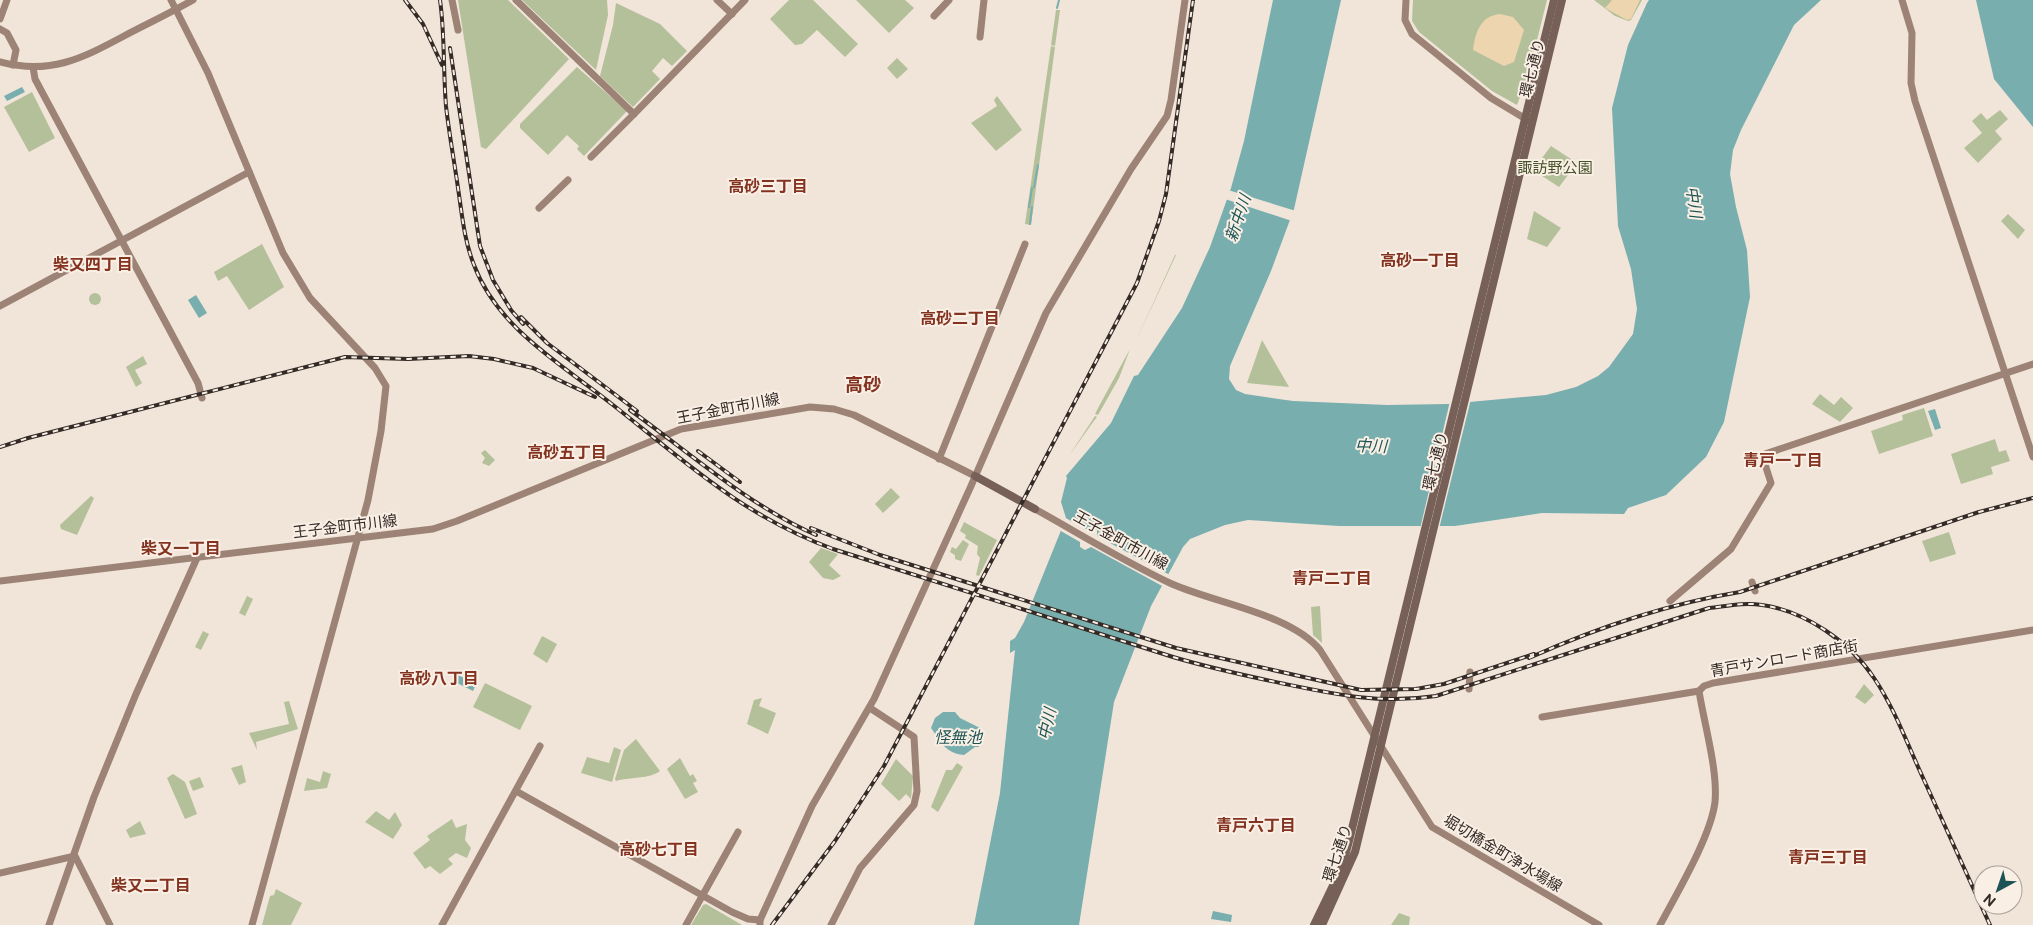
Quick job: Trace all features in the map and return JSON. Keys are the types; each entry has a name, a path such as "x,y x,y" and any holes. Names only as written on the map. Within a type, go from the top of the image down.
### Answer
{"main road":[{"name":"環七通り","path":"1314,925 1342,867 1375,738 1394,673 1526,135 1554,0"},
{"name":"環七通り","path":"1529,121 1562,0"},
{"name":"王子金町市川線","path":"975,476 1032,508"},
{"name":"環七通り","path":"1322,925 1354,852 1380,746 1394,673"}],"street":[{"path":"0,19 8,0"},
{"path":"171,0 204,65 283,253 304,290 375,368 386,386 382,426 373,475 252,925"},
{"path":"0,62 33,67 62,64 80,59 193,0"},
{"path":"452,0 458,30"},
{"path":"516,0 634,114"},
{"path":"717,0 732,14"},
{"path":"591,157 746,0"},
{"path":"934,16 949,0"},
{"path":"980,37 984,0"},
{"path":"516,791 702,895 744,917 760,923 812,806 870,708 1049,307 1131,169 1167,116 1172,100 1185,0"},
{"path":"1406,0 1405,20 1412,34 1491,98 1529,121"},
{"path":"1902,0 1907,12 1913,39 1911,83 1915,101 2033,457"},
{"path":"0,29 7,33 16,50 13,65"},
{"path":"33,67 38,84 198,383 202,398"},
{"path":"0,306 249,172"},
{"path":"539,208 568,180"},
{"path":"940,459 1025,244"},
{"path":"1670,602 1732,548 1771,483 1762,455 2033,364"},
{"name":"王子金町市川線","path":"0,581 419,531 446,525 681,429 804,407 823,407 842,411 975,476"},
{"name":"王子金町市川線","path":"1032,508 1170,583 1285,624 1306,635 1320,650 1375,738"},
{"path":"49,925 75,856 94,797 136,694 197,558"},
{"path":"1752,582 1755,591"},
{"name":"青戸サンロード商店街","path":"1542,717 1699,691 1704,686 1713,683 2033,630"},
{"path":"1469,689 1470,672"},
{"path":"1660,925 1708,830 1714,810 1714,781 1699,691"},
{"path":"831,925 860,868 900,824 916,801 914,737 870,708"},
{"name":"堀切橋金町浄水場線","path":"1375,738 1432,827 1600,925"},
{"path":"442,925 540,746"},
{"path":"686,925 738,832"},
{"path":"0,873 75,856"},
{"path":"75,856 110,925"}],"green space":[{"path":"458,0 508,0 569,59 486,149 481,147"},
{"path":"522,0 607,0 608,15 596,70"},
{"path":"789,0 813,0 858,44 845,57 817,30 802,44 795,45 770,19"},
{"path":"856,0 905,0 914,8 889,33"},
{"path":"1413,0 1547,0 1528,76 1517,105 1492,91 1419,32 1412,21"},
{"path":"1594,0 1642,0 1631,20 1628,21 1615,16"},
{"path":"616,3 660,24 687,51 672,66 663,58 652,71 660,79 633,107 600,76 613,25"},
{"path":"1056,10 1060,10 1055,46 1051,45"},
{"path":"1051,46 1055,47 1031,225 1025,224"},
{"path":"897,58 908,69 897,79 887,68"},
{"path":"577,67 627,111 584,156 577,149 579,146 567,135 548,155 520,128 520,124"},
{"path":"32,92 55,138 29,152 4,107"},
{"path":"997,96 1022,130 996,151 971,123 997,106 994,100"},
{"path":"2000,110 2008,119 1995,131 2002,139 1978,163 1964,148 1982,133 1972,121 1981,113 1987,120"},
{"name":"諏訪野公園","path":"1551,146 1577,163 1559,187 1533,170"},
{"path":"1534,211 1561,228 1547,247 1527,239"},
{"path":"2008,214 2025,230 2018,239 2001,221"},
{"path":"262,244 284,287 249,310 227,276 218,281 214,272"},
{"path":"1175,255 1176,255 1135,343"},
{"path":"97,293 100,294 100,304 93,305 90,304 89,297 90,294"},
{"path":"1262,340 1289,387 1247,383"},
{"path":"1130,349 1119,378 1098,415 1095,414 1097,410"},
{"path":"143,356 147,364 135,370 142,383 136,387 126,367"},
{"path":"1820,394 1834,405 1841,397 1853,408 1840,422 1812,404"},
{"path":"1924,408 1933,436 1879,454 1871,431 1903,420 1902,415"},
{"path":"1095,416 1097,417 1069,456"},
{"path":"1995,439 1999,452 2006,450 2010,461 1991,467 1993,474 1961,484 1951,454"},
{"path":"485,450 495,460 489,466 482,463 485,458 481,453"},
{"path":"891,488 900,497 883,513 875,504"},
{"path":"91,496 94,498 77,535 61,529 60,525"},
{"path":"964,522 997,540 979,576 976,575 980,558 977,554 978,546 965,538 966,535 960,531"},
{"path":"1949,532 1956,554 1930,562 1922,541"},
{"path":"963,540 969,544 961,561 955,559 955,555 950,552 952,547 956,549"},
{"path":"821,548 838,554 829,565 841,576 833,580 823,578 809,562"},
{"path":"247,596 253,599 245,616 239,613"},
{"path":"1320,606 1322,643 1313,635 1311,607"},
{"path":"203,631 209,634 201,650 195,647"},
{"path":"542,636 557,644 547,663 533,654"},
{"path":"485,683 532,706 520,730 473,707"},
{"path":"1864,684 1874,695 1865,704 1855,697"},
{"path":"762,698 759,706 776,713 768,734 747,724 754,700"},
{"path":"289,701 298,729 256,742 257,750 249,733 289,724 284,702"},
{"path":"636,739 660,771 645,777 616,781 624,750"},
{"path":"614,747 621,750 612,782 581,773 587,757 609,763"},
{"path":"680,758 690,776 693,774 697,781 693,783 698,792 685,799 667,769"},
{"path":"896,759 913,776 911,799 906,794 899,801 881,784"},
{"path":"957,763 963,767 938,812 931,807 946,770 952,770"},
{"path":"242,765 246,782 239,785 231,768"},
{"path":"323,771 331,774 327,788 304,791 307,778 320,782"},
{"path":"173,774 185,782 197,814 185,819 167,778"},
{"path":"200,777 204,787 193,791 189,781"},
{"path":"376,811 389,820 395,812 402,825 393,839 365,822"},
{"path":"452,819 456,828 467,824 465,840 471,848 467,858 456,853 448,859 453,864 440,874 430,866 425,869 413,853 430,840 427,836"},
{"path":"140,821 146,834 130,838 126,830"},
{"path":"276,889 302,903 291,925 262,925 270,896 274,895"},
{"path":"706,904 742,925 691,925 703,905"},
{"path":"1399,913 1410,917 1409,925 1391,925"}],"sand":[{"path":"1612,0 1640,0 1631,19 1627,20 1605,8"},
{"path":"1500,14 1513,17 1524,30 1514,62 1504,66 1473,50 1475,37 1483,22 1493,15"}],"water":[{"path":"1273,0 1341,0 1294,209 1271,271 1230,366 1229,379 1236,390 1245,394 1293,401 1387,405 1448,404 1546,395 1576,387 1598,376 1609,367 1633,334 1637,309 1631,269 1618,226 1612,108 1628,45 1647,3 1649,0 1821,0 1794,25 1741,130 1733,150 1730,174 1747,250 1750,297 1724,422 1706,457 1666,495 1628,508 1624,514 1542,513 1455,526 1339,526 1248,520 1225,525 1190,539 1183,547 1151,606 1114,702 1079,925 974,925 1000,793 1015,650 1010,653 1010,641 1015,638 1024,622 1066,518 1061,502 1066,476 1111,423 1134,376 1138,375 1182,308 1210,247 1231,188 1244,141"},
{"path":"1976,0 2033,0 2033,127 1994,79"},
{"path":"22,87 25,92 7,101 4,96"},
{"path":"196,295 207,313 199,318 188,300"},
{"path":"1935,409 1941,428 1935,430 1928,411"},
{"path":"458,675 476,684 473,691 455,682"},
{"name":"怪無池","path":"943,712 955,712 960,718 980,728 979,747 975,747 964,755 948,750 931,728 935,718"},
{"path":"1213,911 1232,915 1231,922 1211,919"}],"pier":[{"path":"1228,190 1296,211 1292,221 1225,199"},
{"path":"1471,399 1439,529 1420,529 1450,401"},
{"path":"1062,516 1086,529 1091,527 1097,530 1097,536 1170,575 1164,587 1091,547 1085,550 1080,547 1080,542 1059,530"}],"waterway":[{"path":"1057,8 1059,0"},
{"path":"1034,187 1038,165"},
{"path":"1029,207 1032,188"},
{"path":"1030,224 1032,207"}],"railway":[{"path":"405,0 423,24 442,65"},
{"path":"440,0 443,26 446,106 462,217 471,256 485,288 515,327 553,360 692,468 743,504 800,535 833,549 1173,657 1323,692 1378,699 1436,696 1709,608 1749,604 1778,608 1810,621 1825,630 1852,652 1874,678 1895,715 1990,925"},
{"path":"772,925 835,841 884,766 1137,283 1159,221 1166,194 1193,0"},
{"path":"450,48 480,246 493,280 511,310 523,324"},
{"path":"521,317 547,343 637,411"},
{"path":"0,447 28,438 345,357 408,359 469,356 494,359 533,368 595,397"},
{"path":"630,410 743,494 791,523 816,535"},
{"path":"698,451 740,482"},
{"path":"1529,658 1632,618 1686,603 1740,592 1979,512 2033,498"},
{"path":"811,528 880,555 1176,648 1361,690 1416,689 1444,684 1534,654"}],"district":[{"name":"高砂三丁目","path":"768,186"},
{"name":"高砂一丁目","path":"1420,260"},
{"name":"柴又四丁目","path":"93,264"},
{"name":"高砂二丁目","path":"960,318"},
{"name":"高砂","path":"863,384"},
{"name":"高砂五丁目","path":"567,452"},
{"name":"青戸一丁目","path":"1783,460"},
{"name":"柴又一丁目","path":"181,548"},
{"name":"青戸二丁目","path":"1332,578"},
{"name":"高砂八丁目","path":"439,678"},
{"name":"青戸六丁目","path":"1256,825"},
{"name":"高砂七丁目","path":"659,849"},
{"name":"青戸三丁目","path":"1828,857"},
{"name":"柴又二丁目","path":"151,885"}],"water label":[{"name":"中川","path":"1694,202"},
{"name":"新中川","path":"1238,218"},
{"name":"中川","path":"1371,446"},
{"name":"中川","path":"1047,724"}]}
